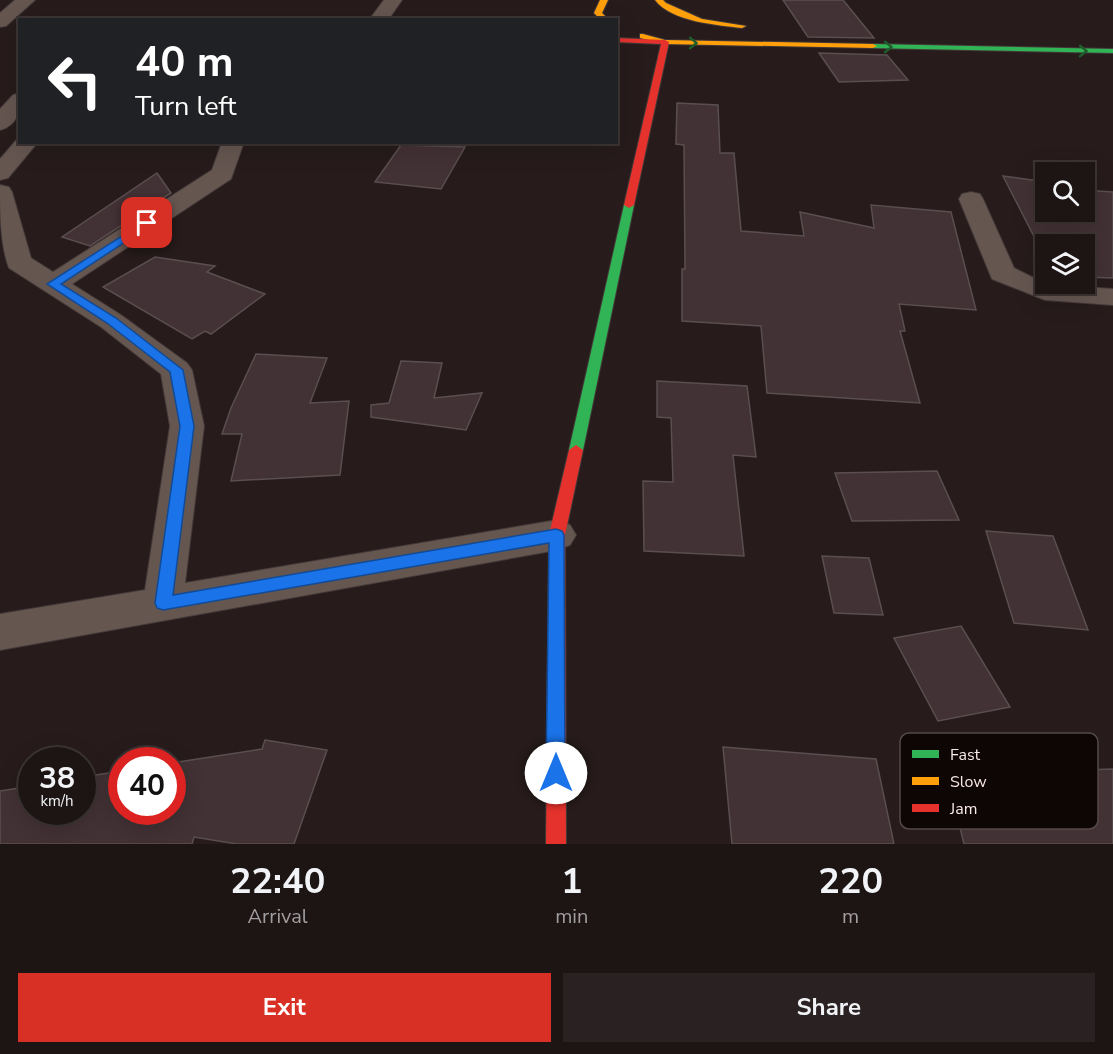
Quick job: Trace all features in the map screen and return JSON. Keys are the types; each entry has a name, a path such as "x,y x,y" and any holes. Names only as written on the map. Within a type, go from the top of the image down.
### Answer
{"street":[{"path":"3,30 26,0"},
{"path":"380,18 393,0"},
{"path":"604,0 598,13 604,18"},
{"path":"659,0 663,5 700,21 761,28"},
{"path":"621,27 682,13"},
{"path":"621,27 665,42"},
{"path":"618,40 1113,51"},
{"path":"556,844 556,535 665,42"},
{"path":"0,123 18,101"},
{"path":"0,135 18,136"},
{"path":"0,173 25,144"},
{"path":"53,284 223,174 232,144"},
{"path":"0,192 19,262 111,321 176,370 187,426 163,603"},
{"path":"971,199 1002,273 1045,292 1113,297"},
{"path":"0,632 556,535"}],"building":[{"path":"783,0 843,0 874,38 808,37"},
{"path":"819,53 887,55 908,80 839,82"},
{"path":"677,103 718,105 720,153 734,153 741,231 804,236 800,212 874,228 871,205 951,212 976,310 899,304 905,331 900,331 920,403 767,393 761,326 682,321 682,269 685,269 684,145 676,144"},
{"path":"401,145 465,147 441,189 375,182"},
{"path":"157,173 171,193 90,246 62,237"},
{"path":"1003,176 1035,180 1035,222 1095,222 1095,191 1113,192 1113,278 1095,277 1095,234 1035,234 1035,239"},
{"path":"155,257 215,266 207,272 265,294 211,334 205,331 192,339 103,287"},
{"path":"256,354 327,358 310,403 349,401 340,475 231,481 242,434 222,434 231,408"},
{"path":"401,361 442,363 434,398 482,393 466,430 371,417 371,405 389,403"},
{"path":"657,381 747,386 756,457 733,455 744,556 644,551 643,481 673,482 671,418 657,417"},
{"path":"937,471 959,520 852,521 835,473"},
{"path":"986,531 1053,536 1088,630 1014,623"},
{"path":"822,556 869,558 883,615 834,613"},
{"path":"961,626 1010,707 938,721 894,638"},
{"path":"265,740 327,750 294,844 237,844 194,837 192,844 0,844 0,791 18,788 18,825 96,825 96,775 108,773 108,825 186,825 186,761 262,749"},
{"path":"723,747 876,759 894,844 732,844"},
{"path":"1098,769 1113,769 1113,844 964,844 960,829 1098,829"}],"traffic: fast":[{"path":"873,46 1113,51"},
{"path":"576,450 629,205"}],"traffic: slow":[{"path":"604,0 598,13 604,18"},
{"path":"659,0 663,5 701,21 742,26"},
{"path":"643,36 665,42 873,46"}],"traffic: jam":[{"path":"618,40 665,42 629,205"},
{"path":"556,844 557,535 576,450"}],"route":[{"path":"147,223 53,284 111,321 176,370 187,426 163,603 556,535 556,773"}]}
